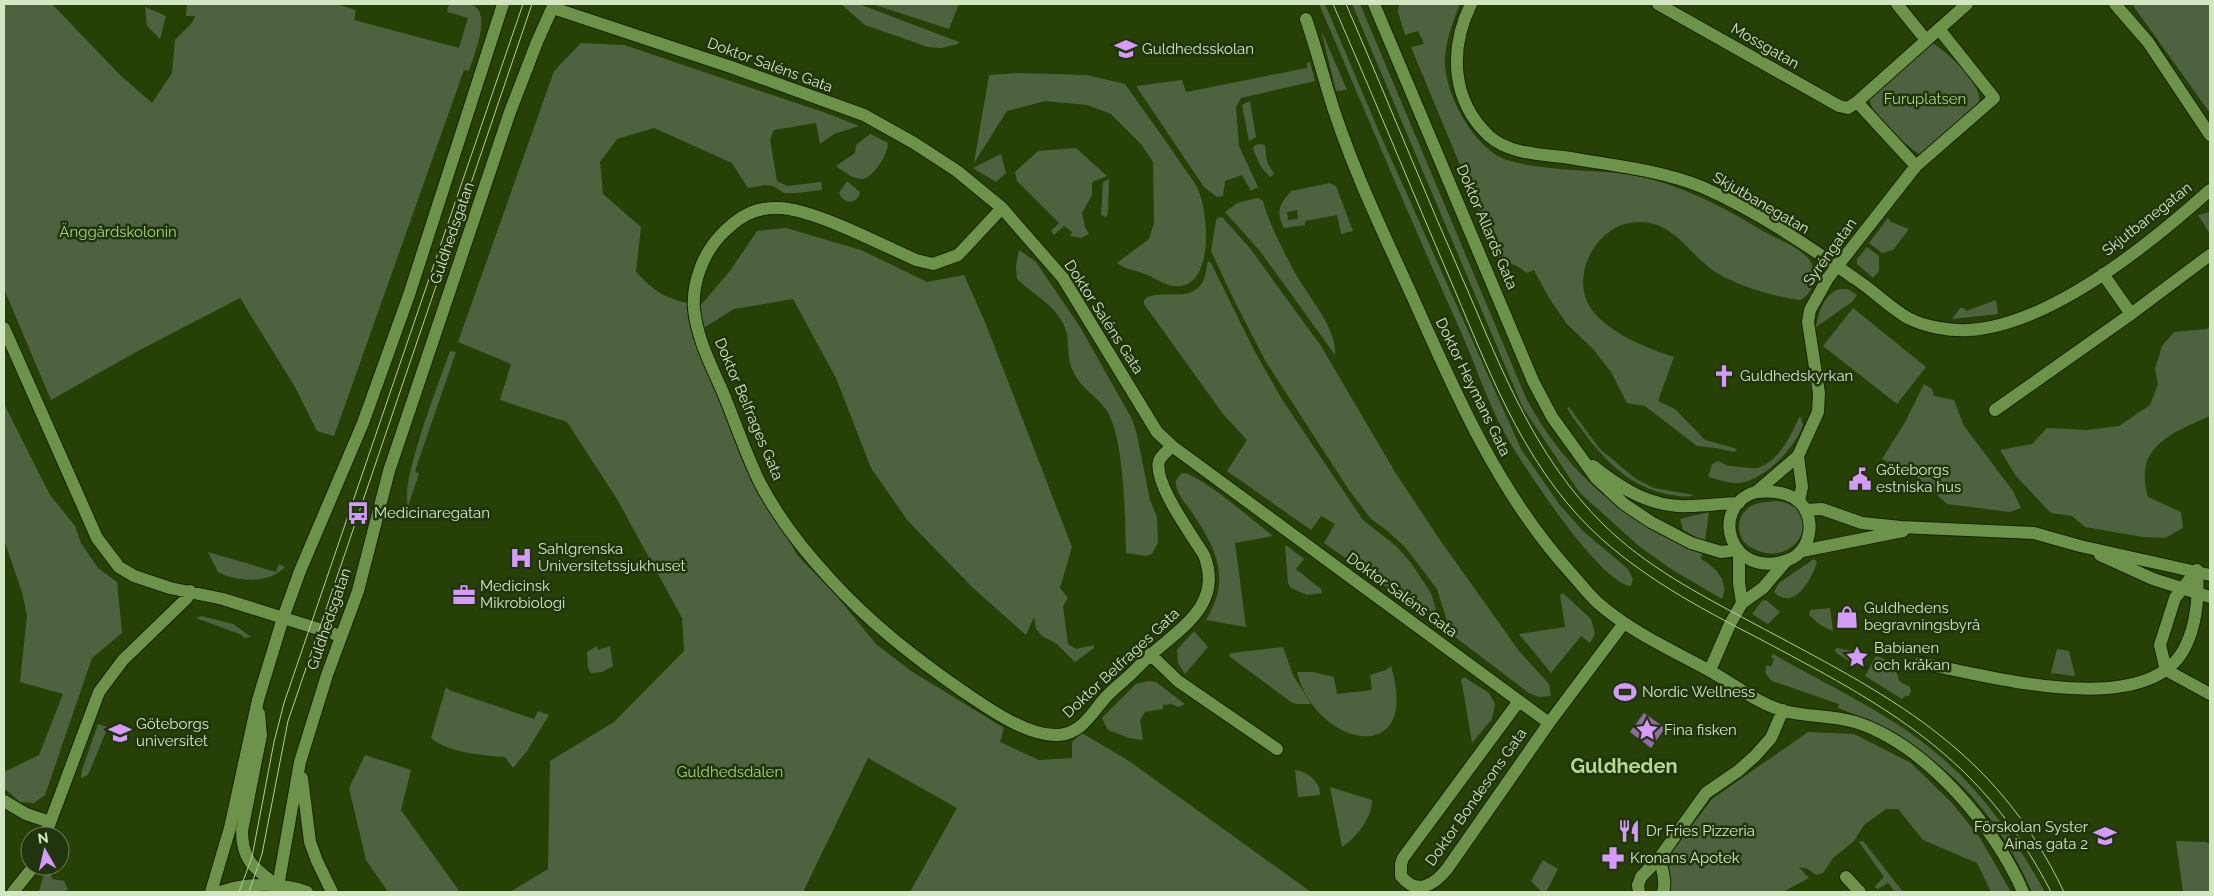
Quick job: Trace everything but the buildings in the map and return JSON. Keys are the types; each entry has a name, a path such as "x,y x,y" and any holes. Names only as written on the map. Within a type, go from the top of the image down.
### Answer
{"street":[{"name":"Guldhedsgatan","path":"212,892 222,862 258,700 283,618 300,571 363,423 403,313 503,4"},
{"name":"Doktor Allards Gata","path":"1374,4 1533,380 1552,417 1596,478 1610,492 1651,522 1709,549 1721,552 1738,552 1768,563 1786,561"},
{"name":"Skjutbanegatan","path":"1471,4 1463,19 1457,42 1457,76 1468,106 1478,123 1500,144 1529,152 1636,170 1701,187 1759,217 1837,267 1909,318 1931,325 1967,330 1998,325 2029,315 2103,274 2165,230 2210,190"},
{"name":"Mossgatan","path":"1658,4 1839,106 1848,108 1857,102"},
{"path":"1896,4 1926,40"},
{"path":"1939,29 1994,98 1916,166 1857,102 1967,4"},
{"path":"2115,4 2148,42 2210,135"},
{"name":"Guldhedsgatan","path":"280,890 300,762 341,636 358,591 379,504 410,402 510,112 537,42 554,6"},
{"name":"Doktor Saléns Gata","path":"554,6 731,67 864,116 914,143 957,170 1002,208 1063,278 1157,432 1172,446 1548,724"},
{"name":"Doktor Heymans Gata","path":"1306,19 1319,56 1326,87 1355,164 1436,352 1473,431 1518,505 1542,539 1597,602 1624,623 1783,710"},
{"name":"Syréngatan","path":"1756,492 1798,456 1818,412 1820,402 1808,322 1810,310 1837,267 1916,166"},
{"name":"Doktor Belfrages Gata","path":"1002,208 958,255 933,264 916,260 810,214 779,208 758,210 732,222 709,250 698,276 694,308 706,353 759,480 804,547 830,579 888,636 978,702 1014,722 1046,734 1057,736 1077,730 1150,654 1192,618 1208,598 1209,567 1204,555 1160,482 1158,468 1160,459 1172,446"},
{"path":"1995,410 2131,314 2210,255"},
{"name":"Skjutbanegatan","path":"2103,274 2131,314"},
{"path":"4,328 97,538 119,567 134,576 170,588 223,599 341,636"},
{"name":"Doktor Allards Gata","path":"1581,456 1623,488 1657,503 1691,506 1739,503 1745,497 1756,492"},
{"path":"1798,456 1802,487 1802,506 1810,527 1807,544 1802,551"},
{"path":"1756,492 1786,494 1802,506 1822,509 1862,523 1918,528 1979,529 2034,533 2080,546 2197,570 2210,575"},
{"path":"1739,503 1734,510 1730,535 1738,552 1742,603"},
{"path":"1710,670 1730,624 1742,603 1763,588 1786,561 1802,551 1918,528"},
{"path":"2080,546 2153,579 2204,595"},
{"path":"2197,570 2175,598 2160,645 2166,670 2210,694"},
{"path":"1920,663 2041,685 2086,689 2124,686 2148,678 2166,670 2182,652 2186,644 2198,605 2204,595 2197,570"},
{"path":"49,826 99,692 123,660 187,598 190,591"},
{"name":"Doktor Bondesons Gata","path":"1519,701 1404,858 1400,871 1408,885 1423,888 1438,879 1548,724 1624,623"},
{"path":"1150,654 1178,681 1277,749"},
{"name":"Guldhedsgatan","path":"258,700 261,735 242,831 242,844 250,864 280,890"},
{"path":"1639,892 1638,885 1641,877 1660,857 1706,793 1738,771 1771,738 1783,710 1836,717 1859,723 1896,743 1920,760 1949,785 1980,820 1998,844 2023,892"},
{"path":"300,762 310,842 316,861 332,892"},
{"path":"4,801 26,814 50,822"},
{"path":"1660,857 1661,871 1665,883 1663,892"},
{"path":"14,892 26,876"},
{"path":"1846,877 1860,892"},
{"path":"220,892 252,885 308,892"}],"green space":[{"name":"Änggårdskolonin","path":"467,3 476,8 480,14 481,23 478,44 469,71 464,70 334,436 317,431 295,387 240,298 136,352 51,400 4,289 4,4 52,4 120,75 152,103 172,73 175,40 192,23 195,16 186,16 187,4 336,4 356,10 354,20 459,48 468,18 447,12 449,4"},
{"path":"841,4 859,4 959,42 958,44 941,48 928,47 865,25"},
{"path":"872,4 959,4 949,29"},
{"path":"1319,4 1325,4 1380,134 1521,449 1559,504 1583,531 1628,569 1633,579 1631,586 1617,580 1600,565 1562,520 1527,470 1505,434"},
{"path":"1352,4 1360,4 1526,398 1542,425 1579,472 1600,492 1647,526 1702,553 1701,559 1716,570 1723,581 1724,592 1722,599 1671,569 1640,547 1580,493 1523,408"},
{"path":"1399,4 1460,4 1450,31 1445,58 1449,87 1463,118 1472,132 1495,154 1507,160 1533,166 1620,173 1639,176 1676,187 1730,212 1792,246 1808,258 1814,269 1814,281 1809,292 1800,300 1757,290 1726,278 1707,266 1671,233 1649,223 1636,222 1621,226 1607,233 1588,258 1584,273 1584,288 1588,303 1597,316 1623,336 1643,346 1674,357 1658,401 1675,409 1705,440 1737,449 1734,452 1697,446 1645,406 1627,403 1611,372 1593,349 1567,324 1549,298 1534,270 1527,273 1517,266 1499,259 1411,47 1424,44 1418,31 1405,35 1398,12"},
{"path":"2132,4 2210,4 2210,113"},
{"path":"145,7 166,16 160,39 147,26"},
{"path":"1321,30 1347,90 1336,91"},
{"name":"Furuplatsen","path":"1931,42 1954,60 1970,77 1979,95 1979,102 1920,155 1881,121 1871,104 1870,97"},
{"name":"Guldhedsdalen","path":"581,43 624,45 826,113 859,126 834,134 820,144 816,123 774,130 770,140 777,181 787,186 821,182 822,190 784,193 773,186 765,185 748,188 732,163 654,128 617,139 600,162 603,194 641,227 636,272 665,296 681,301 701,305 730,271 757,231 786,228 861,250 927,282 964,275 985,322 1072,547 1060,588 1068,598 1063,606 1068,644 1076,649 1094,645 1094,648 1075,662 1057,644 1042,636 1036,629 1034,617 1026,635 972,587 908,521 871,468 836,378 793,299 734,309 702,329 764,498 798,556 835,594 876,644 911,671 1004,728 1000,742 1039,760 1072,758 1072,742 1082,733 1129,761 1311,892 910,892 957,808 868,758 803,892 510,892 548,869 550,761 614,722 684,651 682,618 617,499 567,422 500,400 511,364 458,342 554,71"},
{"path":"1310,62 1315,81 1241,98 1236,107 1239,146 1258,187 1251,191 1242,175 1225,181 1223,196 1217,197 1204,187 1136,86 1182,80 1186,92 1307,68 1307,63"},
{"path":"1018,73 1087,75 1125,84 1192,179 1200,195 1205,218 1206,247 1199,273 1191,282 1181,286 1171,286 1117,263 1149,239 1154,223 1153,162 1141,144 1111,114 1087,105 1045,101 1007,111 974,163 989,75"},
{"path":"1250,101 1256,137 1249,141 1242,105"},
{"path":"870,134 888,143 883,159 875,171 860,179 850,176 836,166 855,153 856,145"},
{"path":"1255,145 1265,145 1267,162 1274,174 1270,177 1261,167 1253,149"},
{"path":"1076,148 1107,176 1092,182 1092,195 1082,213 1085,227 1089,234 1081,238 1070,236 1072,232 1064,226 1054,235 1051,231 1059,223 1017,181 1015,172 1038,151"},
{"path":"1001,154 1006,173 996,182 973,168"},
{"path":"1109,179 1108,213 1106,217 1101,215 1103,182"},
{"path":"847,181 860,192 857,199 851,202 844,200 839,193"},
{"path":"1330,183 1336,186 1353,231 1341,234 1337,215 1305,221 1305,225 1284,228 1279,213 1284,200 1291,191","holes":["1297,210 1298,219 1288,220 1287,212"]},
{"path":"1258,198 1263,201 1272,226 1293,269 1326,321 1334,344 1335,355 1260,251 1225,212 1237,203"},
{"path":"2210,212 2210,234 2198,215"},
{"path":"1222,217 1249,247 1321,346 1395,472 1440,540 1519,651 1549,684 1551,696 1539,697 1529,693 1451,634 1437,589 1405,547 1371,519 1349,490 1266,362 1211,251 1216,221 1217,218"},
{"path":"1888,218 1891,222 1909,229 1893,250 1882,253 1869,243"},
{"path":"1867,247 1879,256 1879,271 1873,278 1857,264 1857,259"},
{"path":"1019,250 1036,262 1080,327 1132,419 1150,500 1157,517 1158,543 1152,554 1146,556 1126,553 1121,460 1113,424 1107,411 1076,377 1069,358 1067,334 1059,317 1053,309 1017,279 1016,266"},
{"path":"1208,261 1211,263 1254,350 1283,401 1363,520 1396,546 1411,563 1431,593 1441,626 1324,543 1335,524 1321,516 1311,530 1227,471 1247,440 1223,414 1144,304 1144,300 1149,296 1190,293 1197,289 1203,281"},
{"path":"1841,289 1848,289 1857,295 1852,302 1816,327 1823,304 1831,294"},
{"path":"1996,300 1998,314 1952,319 1960,308 1964,308 1966,311"},
{"path":"1853,308 1926,367 1897,404 1823,346"},
{"path":"2210,326 2210,416 2182,429 2159,444 2151,453 2146,465 2145,480 2148,497 2181,512 2183,528 2165,538 2143,537 2085,527 2072,516 2051,513 2016,476 2000,450 2032,444 2047,428 2087,430 2119,426 2150,405 2158,384 2155,369 2162,346 2174,332 2207,329"},
{"path":"450,351 456,352 415,471 419,474 408,506 407,493 415,454"},
{"path":"1924,384 1932,389 1934,396 1954,400 1964,426 2013,491 2021,508 2010,512 1947,504 1916,476 1882,459 1904,424"},
{"path":"4,404 50,495 75,526 81,543 98,568 117,582 122,633 92,658 45,795 34,803 20,802 5,789 4,772 39,755 63,694 20,682 27,615 22,592 4,540"},
{"path":"1569,407 1600,449 1636,479 1654,488 1694,495 1680,496 1655,491 1626,476 1590,440 1570,413 1567,408"},
{"path":"1800,416 1803,425 1793,443 1778,462 1759,476 1739,483 1708,477 1712,464 1719,461 1730,466 1753,468 1758,468 1767,463 1780,452"},
{"path":"1182,473 1190,475 1214,489 1273,536 1235,543 1246,627 1206,620 1214,605 1218,590 1218,564 1208,538 1178,492 1176,480"},
{"path":"1776,501 1792,506 1801,514 1804,525 1801,536 1793,546 1782,552 1768,553 1752,548 1742,539 1740,533 1739,526 1743,514 1753,505"},
{"path":"1709,512 1705,542 1683,530 1680,519"},
{"path":"1285,546 1304,559 1296,569 1321,589 1322,593 1307,595 1291,588 1288,583"},
{"path":"208,552 276,572 279,564 285,567 279,573 262,579 234,578 218,572"},
{"path":"1814,559 1817,562 1811,577 1795,596 1781,597 1774,592 1779,583"},
{"path":"1563,593 1591,619 1595,634 1590,643 1581,636 1551,673 1519,634 1565,627 1560,595"},
{"path":"1766,600 1780,612 1768,624 1752,614 1762,601"},
{"path":"1830,608 1833,631 1820,625 1809,615 1810,610"},
{"path":"201,616 233,624 251,637 244,638 242,635 196,618"},
{"path":"1194,631 1208,647 1185,674 1178,663 1177,650"},
{"path":"597,646 598,650 610,646 613,666 602,672 591,673 588,668 587,652"},
{"path":"1283,647 1293,675 1311,704 1291,702 1229,656 1231,653"},
{"path":"1837,648 1867,654 1862,666 1859,667 1836,653 1835,650"},
{"path":"2057,649 2069,651 2074,676 2051,673"},
{"path":"1773,654 1881,714 1902,727 1941,757 1986,803 2023,855 2045,892 2032,892 2016,859 1998,830 1978,803 1955,779 1930,758 1902,739 1838,708 1839,704 1772,681 1765,669 1767,665 1771,667 1774,659 1771,657"},
{"path":"1876,656 1888,662 1894,668 1899,681 1910,687 1909,696 1905,696 1902,699 1865,676"},
{"path":"1391,666 1397,699 1392,721 1380,733 1362,736 1343,730 1324,717 1307,698 1297,672 1313,672 1334,677 1337,694 1372,690 1370,675 1386,670"},
{"path":"1464,677 1489,693 1495,704 1492,719 1472,743 1461,680"},
{"path":"1149,681 1156,682 1185,704 1179,707 1171,704 1163,705 1163,709 1145,712 1140,720 1143,740 1129,738 1108,730 1102,718 1136,684"},
{"path":"446,687 449,690 534,719 538,711 549,715 527,751 513,768 505,757 456,750 446,747 431,738"},
{"path":"98,724 108,727 88,775 81,778 82,770"},
{"path":"1808,732 1854,734 1911,763 1952,803 1980,838 2011,892 1991,892 1977,863 1923,840 1898,809 1886,809 1864,825 1854,841 1833,858 1823,873 1816,875 1808,869 1799,867 1809,878 1783,892 1671,892 1668,857 1712,799"},
{"path":"365,755 411,770 401,810 460,892 388,892 366,860 349,788"},
{"path":"1295,770 1304,772 1316,782 1320,795 1298,797"},
{"path":"1330,787 1372,800 1367,820 1353,839 1342,847"},
{"path":"2176,841 2205,842 2210,844 2210,892 2183,892"},
{"path":"1859,842 1864,842 1903,892 1895,892 1888,883 1878,889 1874,887 1884,877"},
{"path":"1543,860 1558,869 1546,892 1542,892 1531,881"},
{"path":"43,876 52,876 52,879 64,881 68,890 61,892 39,892"}],"shaded area":[{"path":"1644,713 1665,728 1651,748 1630,732"}],"tram line":[{"path":"239,892 252,857 274,742 284,703 523,4"},
{"path":"249,892 262,854 288,721 532,4"},
{"path":"1333,4 1491,375 1525,442 1544,473 1567,503 1610,547 1670,590 1847,687 1888,712 1926,739 1961,769 1994,804 2024,845 2051,892"},
{"path":"1346,4 1508,383 1540,443 1579,498 1619,539 1673,578 1847,674 1932,729 1970,761 2005,798 2036,841 2064,892"}],"place":[{"name":"Guldhedsskolan","path":"1126,49"},
{"name":"Guldhedskyrkan","path":"1724,376"},
{"name":"Göteborgs estniska hus","path":"1860,479"},
{"name":"Medicinaregatan","path":"358,513"},
{"name":"Sahlgrenska Universitetssjukhuset","path":"521,558"},
{"name":"Medicinsk Mikrobiologi","path":"464,595"},
{"name":"Guldhedens begravningsbyrå","path":"1847,617"},
{"name":"Babianen och kråkan","path":"1857,657"},
{"name":"Nordic Wellness","path":"1625,692"},
{"name":"Fina fisken","path":"1647,730"},
{"name":"Göteborgs universitet","path":"120,733"},
{"name":"Dr Fries Pizzeria","path":"1629,831"},
{"name":"Förskolan Syster Ainas gata 2","path":"2105,836"},
{"name":"Kronans Apotek","path":"1613,858"}],"district":[{"name":"Guldheden","path":"1624,766"}]}
